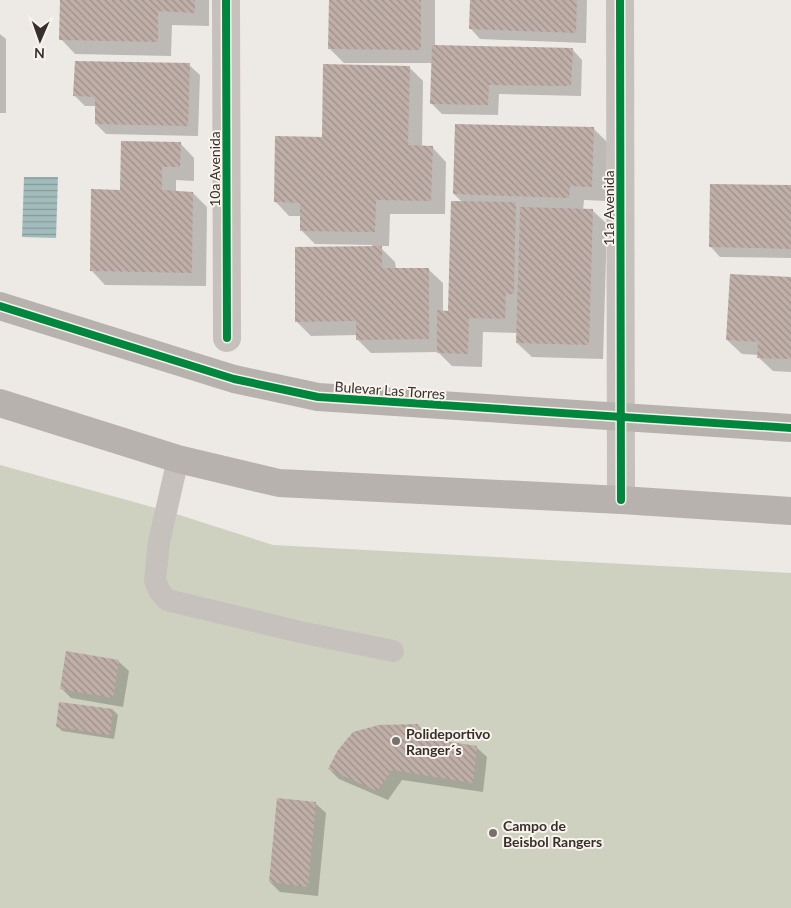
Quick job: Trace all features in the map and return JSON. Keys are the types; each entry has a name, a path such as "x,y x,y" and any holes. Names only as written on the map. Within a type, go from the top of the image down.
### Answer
{"street":[{"name":"10a Avenida","path":"226,0 227,338"},
{"name":"11a Avenida","path":"620,0 621,500"},
{"name":"Bulevar Las Torres","path":"0,306 234,380 318,397 791,428"},
{"path":"0,403 178,459 279,483 791,510"}],"lane":[{"path":"178,459 159,542 155,581 160,592 167,600 300,632 393,651"}],"green space":[{"name":"Polideportivo Ranger´s","path":"0,465 170,512 273,545 791,573 791,908 0,908"}],"water":[{"path":"24,177 58,177 56,238 22,237"}],"building":[{"path":"60,0 195,0 195,13 158,11 158,42 59,40"},
{"path":"329,0 421,0 421,50 328,49"},
{"path":"470,0 577,0 576,33 469,29"},
{"path":"432,45 573,48 571,86 489,85 488,105 430,104"},
{"path":"75,61 190,63 188,126 95,124 95,97 73,96"},
{"path":"323,64 410,66 408,145 433,146 431,201 376,200 375,232 300,231 300,203 274,202 275,136 322,137"},
{"path":"455,124 594,127 592,187 570,186 569,198 453,194"},
{"path":"121,141 181,142 180,167 162,167 162,190 193,192 192,273 90,271 91,189 120,190"},
{"path":"710,184 791,185 791,249 709,247"},
{"path":"451,201 516,202 514,294 506,294 505,319 469,318 468,354 437,353 437,310 448,311"},
{"path":"520,207 593,209 589,345 516,343"},
{"path":"382,246 382,268 429,268 429,339 356,340 356,321 295,322 295,247"},
{"path":"730,274 791,277 791,359 757,358 758,342 726,340"},
{"path":"66,651 119,660 113,698 60,689"},
{"path":"59,702 113,709 110,735 56,727"},
{"path":"418,724 419,737 477,746 473,783 392,770 377,791 328,769 338,750 353,732 379,725"},
{"path":"277,798 316,802 308,887 269,882"}],"cycle path":[{"path":"226,0 227,338"},
{"path":"620,0 621,500"},
{"path":"0,306 234,379 318,397 791,428"}],"place":[{"name":"Polideportivo Ranger´s","path":"396,741"},
{"name":"Campo de Beisbol Rangers","path":"493,833"}]}
